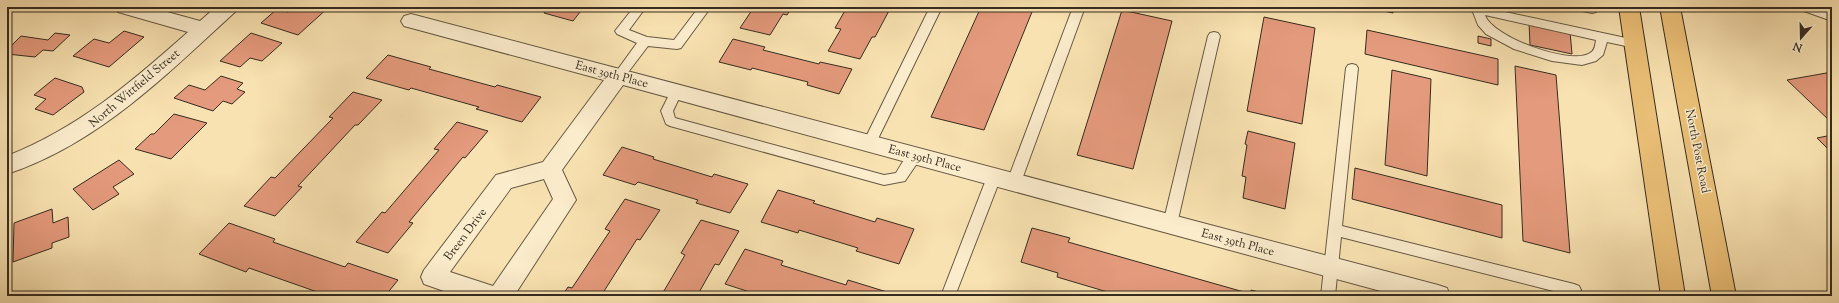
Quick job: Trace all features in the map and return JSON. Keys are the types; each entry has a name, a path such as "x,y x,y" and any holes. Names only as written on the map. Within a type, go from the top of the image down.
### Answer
{"main road":[{"path":"1629,7 1673,296"},
{"name":"North Post Road","path":"1670,7 1724,296"}],"street":[{"path":"125,7 203,29"},
{"name":"North Wittfield Street","path":"8,165 47,149 94,123 122,101 228,7"},
{"name":"East 39th Place","path":"411,21 1438,296"},
{"path":"500,296 565,200 550,169 619,76"},
{"name":"Breen Drive","path":"490,296 434,276 504,181 550,169"}],"lane":[{"path":"640,7 621,31 645,41 677,45 705,7"},
{"path":"869,144 936,7"},
{"path":"948,296 1004,180 1078,7"},
{"path":"1805,7 1832,17"},
{"path":"1475,8 1635,44"},
{"path":"1475,8 1483,25 1498,36 1536,52 1560,58 1580,61 1593,58 1601,49 1602,37"},
{"path":"1170,224 1214,36"},
{"path":"619,76 645,41"},
{"path":"1328,296 1352,68"},
{"path":"676,92 667,111 670,121 884,180 900,177 915,156"},
{"path":"1335,230 1574,290"}],"building":[{"path":"294,7 329,7 298,35 261,23 277,9 288,12"},
{"path":"530,7 584,7 573,21 544,13 545,11"},
{"path":"754,7 792,7 787,15 783,14 770,35 740,28"},
{"path":"847,7 891,7 875,37 872,37 860,59 828,51 841,29 835,28"},
{"path":"981,7 1034,7 984,130 931,117"},
{"path":"1364,7 1393,7 1393,13"},
{"path":"1122,10 1172,21 1133,169 1077,155"},
{"path":"1264,17 1315,28 1302,124 1247,111"},
{"path":"1529,23 1570,32 1572,54 1530,45"},
{"path":"1367,30 1498,59 1498,85 1365,54"},
{"path":"124,31 144,37 109,67 73,56 94,39 109,43"},
{"path":"55,33 70,35 53,51 43,50 35,57 7,54 7,50 21,36 48,40"},
{"path":"251,33 282,43 262,61 250,58 240,67 220,61"},
{"path":"1478,36 1491,39 1491,46 1478,43"},
{"path":"733,39 765,47 763,50 819,64 820,62 852,69 839,94 807,85 808,82 752,68 751,70 719,62"},
{"path":"388,55 431,67 429,69 495,87 497,85 541,97 522,122 476,109 479,107 411,88 409,90 366,78"},
{"path":"1515,66 1556,75 1570,253 1523,241"},
{"path":"1392,70 1431,79 1427,176 1385,165"},
{"path":"1832,72 1832,123 1787,80"},
{"path":"221,76 243,83 237,89 245,92 232,104 223,101 213,111 174,98 189,85 205,90"},
{"path":"55,78 82,87 84,92 53,115 35,109 46,99 34,95"},
{"path":"353,92 382,100 358,125 355,125 298,186 302,187 275,216 244,206 271,177 275,178 333,118 329,117"},
{"path":"174,114 207,123 171,159 135,149 151,134 154,134"},
{"path":"457,122 488,131 465,158 463,157 409,222 413,223 388,253 356,242 382,212 385,213 439,150 434,149"},
{"path":"1248,131 1295,143 1285,209 1243,198 1246,177 1242,176 1247,145 1245,144"},
{"path":"1832,135 1832,153 1817,138"},
{"path":"622,147 654,157 653,159 712,177 714,174 748,184 730,213 696,203 698,200 638,182 635,185 603,175"},
{"path":"119,160 134,174 113,187 119,194 93,210 73,189"},
{"path":"1355,168 1502,205 1502,238 1352,199"},
{"path":"778,190 815,201 813,203 875,222 877,218 914,229 899,264 856,251 858,248 799,230 798,233 761,222"},
{"path":"625,199 660,210 640,240 637,239 601,296 562,296 568,287 572,288 610,231 605,229"},
{"path":"52,209 53,223 68,217 69,237 52,243 52,248 13,262 14,223"},
{"path":"701,220 739,231 719,265 715,264 697,296 661,296 685,255 681,253"},
{"path":"229,223 275,239 273,242 345,267 348,263 398,280 385,296 321,296 323,294 249,268 246,272 199,254"},
{"path":"1032,228 1070,238 1068,242 1251,294 1251,290 1274,296 1121,296 1057,277 1058,273 1021,262"},
{"path":"745,249 783,261 781,265 846,285 848,280 887,292 886,296 778,296 766,292 764,296 762,296 725,284"}]}
